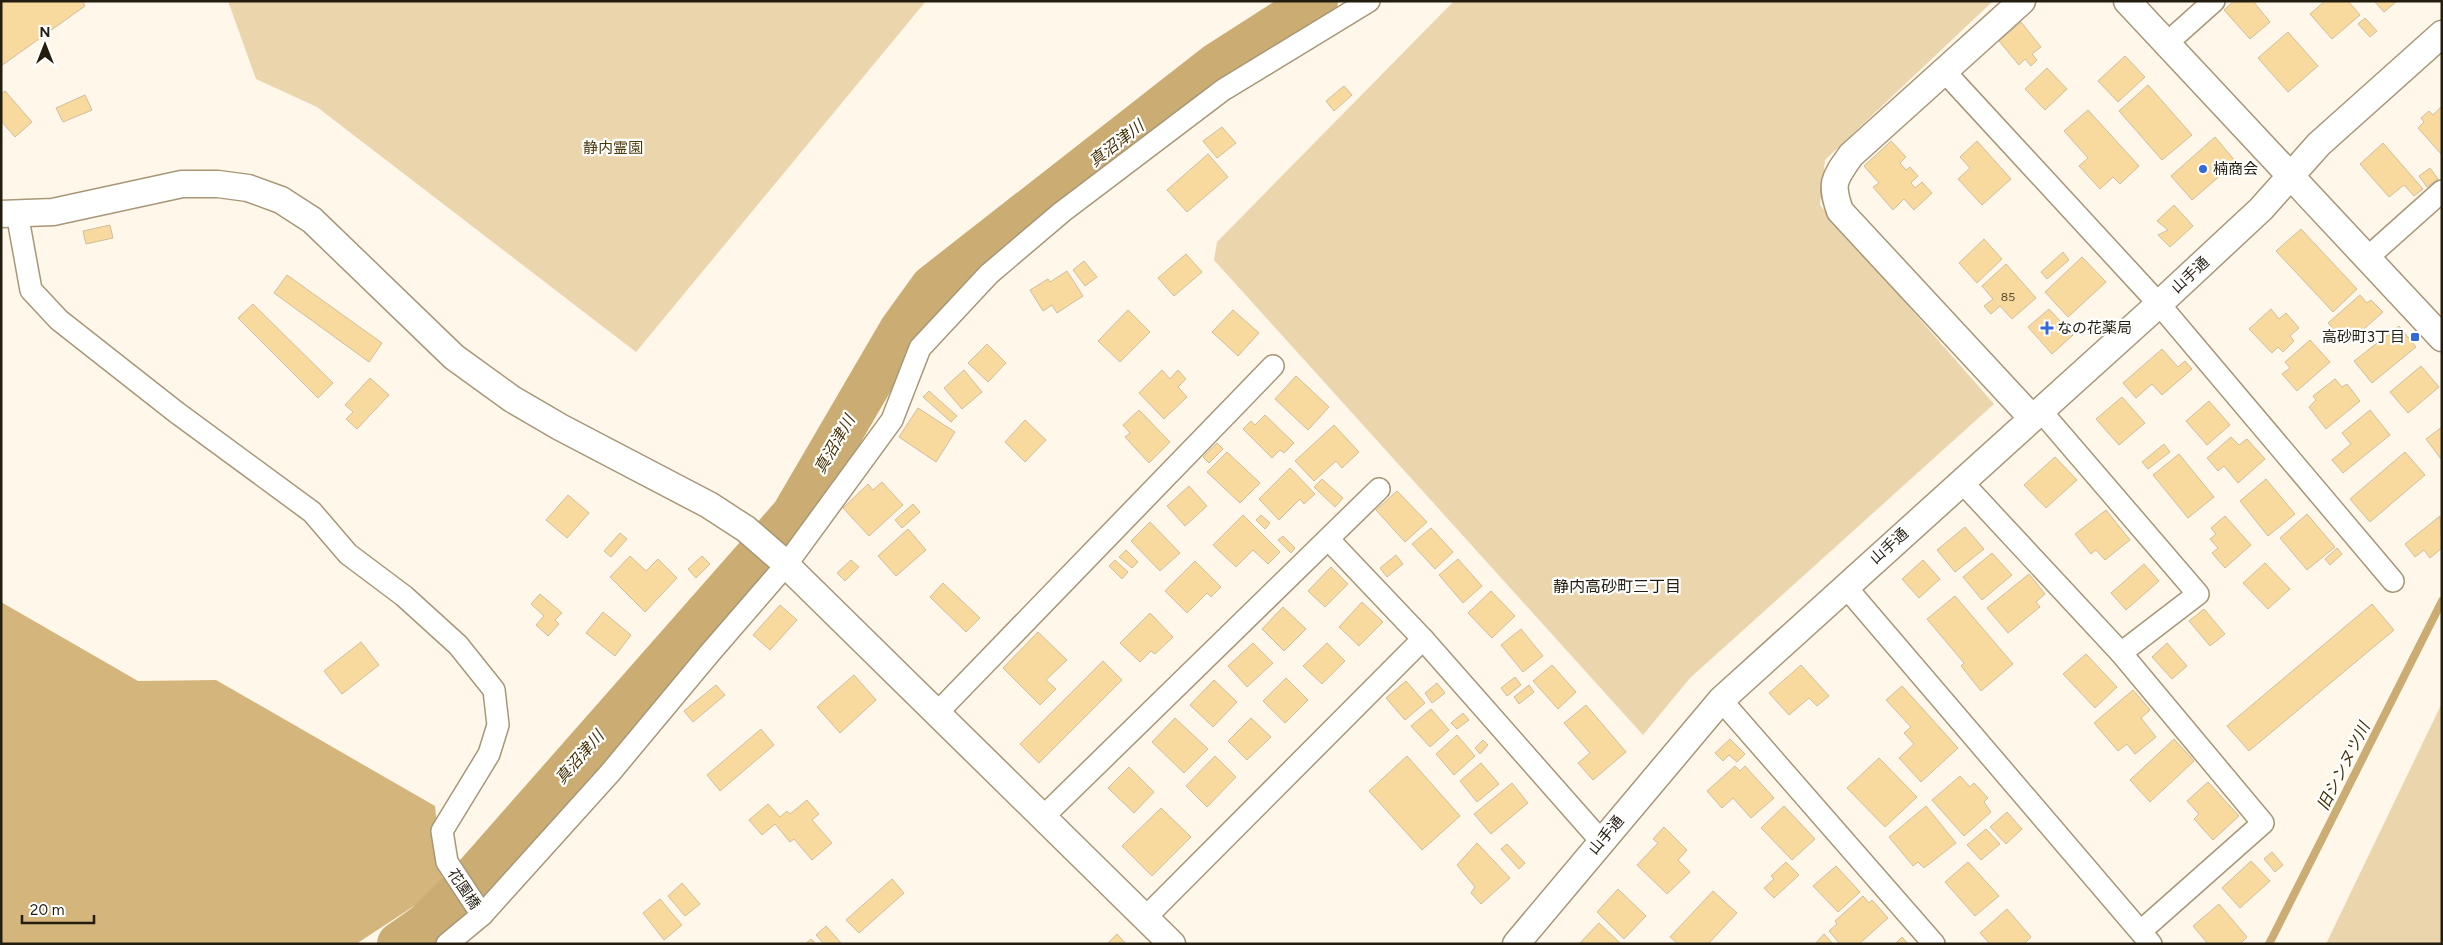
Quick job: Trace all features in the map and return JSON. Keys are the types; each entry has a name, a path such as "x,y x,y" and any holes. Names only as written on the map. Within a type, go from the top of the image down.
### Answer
{"street":[{"path":"447,944 477,909 610,773 709,654 892,420 920,348 989,274 1062,212 1223,90 1369,1"},
{"path":"2022,1 1851,155 1838,172 1833,191 1840,211 2036,414 2198,594 2121,653"},
{"path":"2128,1 2442,338"},
{"path":"2167,43 2214,1"},
{"name":"山手通","path":"1516,944 1721,700 1962,480 2159,304 2261,209 2319,144 2442,34"},
{"path":"1945,72 2159,304 2393,580"},
{"path":"9,214 54,212 182,184 218,184 248,188 281,200 312,220 454,357 512,399 560,427 709,505 746,529 782,561 1044,816 1172,944"},
{"path":"2367,258 2442,191"},
{"name":"花園橋","path":"9,214 31,290 59,320 176,412 312,512 348,554 404,596 458,645 494,690 498,725 489,754 442,831 447,862 477,909"},
{"path":"937,713 1273,366"},
{"path":"1845,586 2146,938 2263,823 2121,653 1962,480"},
{"path":"1044,816 1379,489"},
{"path":"1328,540 1423,639 1601,841"},
{"path":"1146,918 1423,639"},
{"path":"1721,700 1934,944"}],"green space":[{"name":"静内霊園","path":"228,1 926,1 636,352 317,107 256,79"},
{"path":"1454,1 1993,1 1825,160 1820,205 1994,404 1690,678 1643,735 1214,260 1217,242"},
{"path":"2442,703 2442,944 2326,944"}],"shaded area":[{"path":"1,602 138,681 216,680 435,806 443,887 356,944 1,944"}],"building":[{"path":"1,1 82,1 85,6 1,66"},
{"path":"2234,1 2253,1 2270,22 2250,39 2224,10"},
{"path":"2325,1 2348,1 2360,15 2332,39 2310,14"},
{"path":"2374,1 2397,1 2384,12"},
{"path":"2365,18 2377,31 2370,37 2358,24"},
{"path":"2021,22 2041,47 2032,54 2037,60 2031,66 2025,59 2019,65 1999,41"},
{"path":"2288,32 2318,66 2288,92 2258,58"},
{"path":"2125,56 2145,77 2118,102 2098,81"},
{"path":"2047,68 2067,89 2045,110 2025,89"},
{"path":"2148,85 2192,135 2162,160 2119,111"},
{"path":"1344,86 1352,95 1334,111 1326,101"},
{"path":"5,91 32,122 15,137 1,121 1,94"},
{"path":"85,95 92,110 63,122 56,108"},
{"path":"2441,107 2442,155 2418,128 2424,122 2421,118 2429,111 2433,115"},
{"path":"2088,110 2139,166 2120,184 2113,177 2100,189 2079,166 2088,158 2064,131"},
{"path":"1222,127 1236,143 1217,158 1203,141"},
{"name":"楠商会","path":"2215,137 2236,162 2192,200 2171,176"},
{"path":"1891,141 1906,157 1900,163 1906,170 1910,167 1918,176 1911,183 1915,188 1922,182 1932,193 1914,210 1904,199 1893,210 1873,187 1879,183 1864,166"},
{"path":"1977,141 2011,179 1982,205 1958,179 1970,168 1960,157"},
{"path":"2383,143 2423,189 2414,196 2404,185 2389,197 2360,164"},
{"path":"1208,154 1228,177 1187,212 1167,190"},
{"path":"2430,168 2438,179 2427,187 2419,176"},
{"path":"2174,205 2193,226 2170,247 2158,235 2168,230 2157,221"},
{"path":"110,225 113,238 86,244 83,231"},
{"path":"2301,229 2357,289 2333,312 2276,251"},
{"path":"1984,239 2002,259 1977,283 1959,263"},
{"path":"2063,252 2069,260 2047,279 2041,272"},
{"path":"1186,254 1202,272 1174,296 1158,278"},
{"path":"2082,257 2106,282 2068,317 2045,292"},
{"path":"1084,261 1097,277 1085,286 1073,270"},
{"path":"2006,264 2036,298 2012,319 2000,306 1991,314 1984,306 1993,299 1982,286"},
{"path":"1067,271 1083,296 1057,313 1052,305 1043,311 1030,290 1048,279 1050,282"},
{"path":"287,275 382,343 369,362 274,293"},
{"path":"2360,295 2367,303 2371,300 2383,312 2347,344 2328,323"},
{"path":"253,304 333,383 318,398 238,318"},
{"path":"2049,309 2073,335 2052,354 2028,327"},
{"path":"2271,309 2279,319 2286,313 2299,328 2290,336 2294,341 2283,352 2278,347 2272,353 2249,329"},
{"path":"1128,310 1150,332 1120,362 1098,341"},
{"path":"1233,310 1259,333 1238,356 1212,332"},
{"path":"2399,326 2416,347 2372,383 2354,361"},
{"path":"2310,340 2330,362 2297,391 2282,374 2290,368 2285,362"},
{"path":"987,344 1006,363 988,382 968,363"},
{"path":"2162,349 2178,367 2185,361 2192,369 2162,395 2152,384 2136,398 2123,383"},
{"path":"2421,366 2439,387 2408,413 2390,392"},
{"path":"964,370 982,392 962,409 944,388"},
{"path":"1162,370 1170,379 1178,370 1186,379 1178,387 1187,397 1164,419 1139,393"},
{"path":"1296,376 1329,407 1308,430 1275,399"},
{"path":"370,378 389,395 357,429 346,419 353,412 345,405"},
{"path":"2335,379 2342,387 2347,384 2360,401 2326,429 2309,407 2316,400 2313,396"},
{"path":"929,391 957,416 951,422 923,397"},
{"path":"2122,397 2145,423 2119,445 2096,419"},
{"path":"2209,401 2230,425 2207,445 2186,421"},
{"path":"918,408 955,432 936,462 899,437"},
{"path":"1139,410 1170,442 1149,463 1125,437 1130,433 1123,425"},
{"path":"2370,410 2390,435 2343,473 2332,460 2351,444 2342,433"},
{"path":"1265,415 1294,443 1284,453 1280,450 1272,458 1243,429 1251,421 1255,425"},
{"path":"1025,420 1046,440 1025,462 1005,442"},
{"path":"1334,425 1359,452 1342,468 1336,461 1314,481 1295,461"},
{"path":"2442,427 2442,459 2441,459 2426,439"},
{"path":"2231,437 2239,445 2247,439 2265,459 2238,483 2224,466 2218,471 2207,458"},
{"path":"1217,443 1223,449 1209,463 1203,457"},
{"path":"2164,444 2170,452 2148,469 2142,462"},
{"path":"1227,452 1260,483 1240,503 1207,472"},
{"path":"2405,452 2425,475 2370,522 2350,499"},
{"path":"2179,454 2214,497 2188,518 2153,475"},
{"path":"2055,457 2077,480 2046,508 2024,485"},
{"path":"1290,468 1315,494 1304,504 1300,499 1279,520 1259,499"},
{"path":"1322,479 1343,498 1335,507 1314,487"},
{"path":"2266,479 2295,514 2268,536 2240,501"},
{"path":"882,482 903,505 869,536 843,508 868,484 873,490"},
{"path":"1189,486 1207,506 1185,526 1167,506"},
{"path":"1397,491 1427,522 1405,542 1376,510"},
{"path":"568,495 589,513 567,538 546,520"},
{"path":"913,504 920,512 902,528 895,520"},
{"path":"2106,510 2130,540 2105,560 2096,550 2091,554 2075,534"},
{"path":"2307,514 2335,547 2307,570 2280,538"},
{"path":"1243,515 1280,552 1268,564 1253,550 1236,567 1213,545"},
{"path":"1261,515 1270,523 1265,529 1256,520"},
{"path":"2225,516 2251,545 2225,568 2212,553 2218,548 2210,539 2216,534 2211,528"},
{"path":"2440,516 2442,548 2430,558 2424,550 2415,557 2405,544"},
{"path":"1150,522 1180,553 1160,571 1131,541"},
{"path":"1965,527 1984,549 1955,572 1937,550"},
{"path":"1431,528 1453,552 1435,569 1412,544"},
{"path":"908,529 926,550 896,576 878,556"},
{"path":"620,533 627,539 611,557 604,551"},
{"path":"1283,536 1295,548 1291,553 1278,540"},
{"path":"2337,548 2342,554 2330,565 2325,559"},
{"path":"1126,550 1138,562 1132,568 1119,557"},
{"path":"1992,553 2012,575 1982,600 1963,577"},
{"path":"1396,555 1403,564 1387,577 1380,568"},
{"path":"630,556 646,571 658,559 677,578 645,612 610,577"},
{"path":"702,556 710,564 696,578 688,569"},
{"path":"1458,559 1482,586 1463,603 1439,575"},
{"path":"851,560 859,567 845,581 837,573"},
{"path":"1115,560 1128,572 1122,579 1109,566"},
{"path":"1923,560 1940,579 1919,598 1902,579"},
{"path":"1195,561 1221,587 1211,597 1207,593 1187,613 1165,591"},
{"path":"2265,563 2290,589 2268,609 2243,583"},
{"path":"2144,564 2159,581 2126,610 2111,593"},
{"path":"1331,567 1348,584 1325,607 1308,591"},
{"path":"2029,574 2045,594 2036,602 2040,607 2008,633 1987,608"},
{"path":"943,583 980,618 966,632 930,597"},
{"path":"1491,591 1515,616 1492,638 1468,613"},
{"path":"540,594 562,613 555,620 559,624 548,636 536,625 544,616 531,604"},
{"path":"1955,596 2013,664 1981,691 1961,666 1964,663 1927,619"},
{"path":"1362,602 1383,622 1359,646 1339,627"},
{"path":"2372,604 2394,630 2249,751 2227,726"},
{"path":"780,605 797,620 770,650 753,635"},
{"path":"1283,607 1306,629 1284,651 1262,629"},
{"path":"2204,609 2225,634 2210,646 2189,621"},
{"path":"603,612 631,635 615,656 586,633"},
{"path":"1150,613 1173,637 1155,654 1151,651 1140,662 1120,643"},
{"path":"1521,629 1543,656 1523,672 1501,645"},
{"path":"1038,632 1067,660 1046,680 1056,689 1040,705 1003,668"},
{"path":"361,642 379,665 342,694 324,671"},
{"path":"1253,643 1273,663 1247,687 1228,666"},
{"path":"1327,643 1345,661 1322,684 1303,666"},
{"path":"2167,643 2187,666 2172,679 2152,657"},
{"path":"2086,654 2117,687 2095,708 2063,674"},
{"path":"1103,661 1122,680 1039,763 1020,744"},
{"path":"1552,665 1576,692 1558,709 1533,681"},
{"path":"1801,665 1829,696 1817,706 1809,698 1789,715 1769,693"},
{"path":"854,675 876,700 840,733 817,707"},
{"path":"1515,677 1521,685 1507,696 1501,688"},
{"path":"1286,678 1308,700 1285,723 1263,701"},
{"path":"1214,680 1237,702 1213,727 1190,705"},
{"path":"1406,681 1425,703 1405,720 1386,698"},
{"path":"1437,683 1445,693 1432,703 1425,693"},
{"path":"716,685 725,695 693,722 684,711"},
{"path":"1529,685 1534,692 1519,704 1514,697"},
{"path":"1902,686 1958,748 1921,782 1899,758 1914,744 1904,733 1911,727 1886,700"},
{"path":"2133,690 2150,710 2141,718 2156,737 2135,754 2127,744 2118,751 2094,723"},
{"path":"1586,705 1626,752 1593,780 1578,763 1590,753 1564,723"},
{"path":"1431,709 1449,730 1430,747 1411,726"},
{"path":"1463,713 1469,720 1457,729 1451,723"},
{"path":"1175,718 1208,749 1184,773 1152,742"},
{"path":"1251,718 1271,737 1247,760 1228,741"},
{"path":"761,729 774,745 720,791 707,775"},
{"path":"1457,735 1475,756 1454,775 1436,754"},
{"path":"1730,739 1745,754 1737,762 1729,755 1723,761 1715,753"},
{"path":"2174,739 2194,761 2150,802 2130,780"},
{"path":"1483,740 1488,745 1480,754 1475,748"},
{"path":"1215,756 1236,777 1207,807 1186,786"},
{"path":"1407,756 1460,816 1422,850 1369,791"},
{"path":"1879,758 1917,797 1885,827 1847,788"},
{"path":"1481,763 1499,784 1477,802 1460,781"},
{"path":"1735,766 1740,771 1745,766 1774,798 1751,818 1733,798 1722,808 1707,791"},
{"path":"1129,767 1154,792 1134,813 1108,788"},
{"path":"1960,776 1970,787 1974,783 1988,798 1984,802 1991,812 1964,836 1932,800"},
{"path":"2208,782 2239,816 2213,840 2194,819 2199,814 2187,801"},
{"path":"1512,783 1528,803 1491,834 1474,814"},
{"path":"807,800 819,814 812,820 832,843 812,860 794,839 790,842 775,824 762,835 749,820 768,804 780,817 787,811 790,814"},
{"path":"1784,806 1815,839 1792,860 1761,828"},
{"path":"1926,806 1956,843 1924,868 1918,862 1913,866 1889,837"},
{"path":"1161,808 1191,837 1152,876 1122,846"},
{"path":"2007,812 2022,829 2006,844 1990,827"},
{"path":"1664,827 1687,850 1678,860 1690,872 1667,894 1637,865 1658,843 1653,839"},
{"path":"1986,829 2000,844 1981,860 1967,845"},
{"path":"1477,843 1510,878 1481,904 1471,893 1475,887 1457,865"},
{"path":"1507,844 1525,863 1519,869 1501,849"},
{"path":"2272,852 2283,865 2275,872 2264,859"},
{"path":"2251,861 2270,881 2240,908 2222,888"},
{"path":"1786,862 1799,875 1774,898 1764,888 1774,879 1771,876"},
{"path":"1968,862 1999,896 1975,916 1945,882"},
{"path":"1836,866 1860,892 1838,912 1813,886"},
{"path":"892,879 904,893 859,933 846,920"},
{"path":"682,883 700,904 685,916 668,896"},
{"path":"1618,889 1646,916 1624,939 1597,912"},
{"path":"1713,891 1737,913 1708,944 1678,944 1670,937"},
{"path":"1863,896 1869,903 1872,900 1888,918 1859,944 1840,944 1829,931 1837,924 1835,921"},
{"path":"660,899 682,925 664,940 643,913"},
{"path":"2219,904 2247,937 2240,944 2208,944 2193,926"},
{"path":"2007,909 2031,937 2024,944 1990,944 1980,933"},
{"path":"1599,923 1621,944 1579,944"},
{"path":"826,926 842,944 824,944 816,935"},
{"path":"1117,934 1126,944 1107,944"},
{"path":"1824,934 1833,944 1815,944"},
{"path":"1902,937 1908,944 1895,944"},
{"path":"811,939 816,944 805,944"}],"waterway":[{"name":"真沼津川","path":"399,944 426,925 478,873 793,515 901,330 932,287 1216,65 1316,1"},
{"name":"旧シンヌツ川","path":"2269,944 2442,601"}],"place":[{"name":"楠商会","path":"2203,169"},
{"name":"なの花薬局","path":"2047,328"},
{"name":"高砂町3丁目","path":"2415,337"}],"district":[{"name":"静内高砂町三丁目","path":"1617,586"}]}
